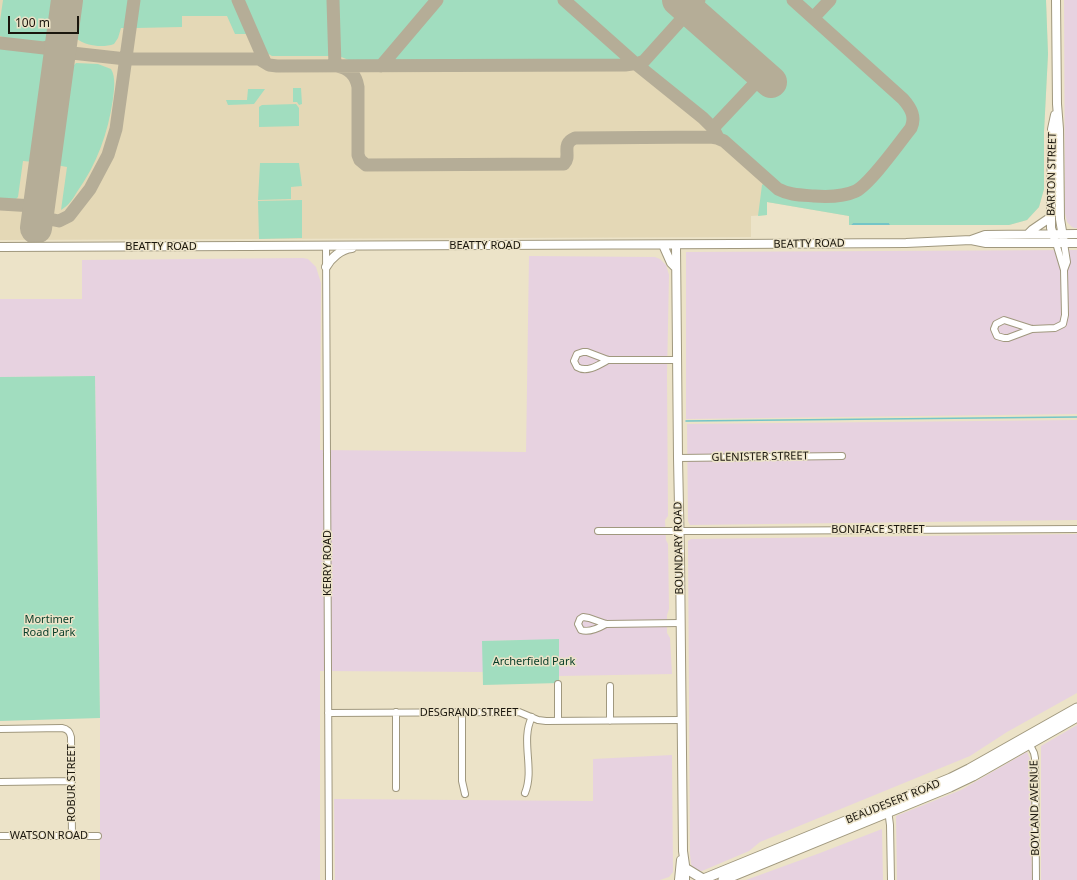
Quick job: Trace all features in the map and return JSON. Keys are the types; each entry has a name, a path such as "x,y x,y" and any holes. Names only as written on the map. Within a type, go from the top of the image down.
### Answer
{"highway":[{"name":"BEAUDESERT ROAD","path":"1028,741 1077,708"},
{"name":"BEAUDESERT ROAD","path":"723,880 888,809 1077,717"},
{"name":"BEAUDESERT ROAD","path":"702,880 888,809"},
{"path":"685,868 702,880"}],"main road":[{"name":"BARTON STREET","path":"1056,0 1056,104 1059,129 1061,240"},
{"name":"BARTON STREET","path":"1056,104 1052,129 1051,217 1053,234 1061,240"},
{"path":"1028,234 1051,217"},
{"name":"BEATTY ROAD","path":"971,240 985,235 1053,234"},
{"name":"BEATTY ROAD","path":"1061,240 1077,234"},
{"name":"BEATTY ROAD","path":"0,248 676,245 906,243 971,240 986,243 1061,240 1077,243"},
{"path":"663,245 671,263 676,268"},
{"name":"BOUNDARY ROAD","path":"676,245 681,720 683,851 685,880"},
{"path":"326,267 334,256 348,249 369,246"},
{"name":"BOUNDARY ROAD","path":"679,880 683,851"}],"street":[{"path":"1032,328 1004,338 997,336 994,329 996,324 1004,320 1032,328 1052,328 1062,325 1065,315 1064,270 1061,240"},
{"name":"KERRY ROAD","path":"326,246 329,880"},
{"path":"608,360 584,370 577,367 574,361 577,354 583,352 591,353 608,360 677,360"},
{"name":"GLENISTER STREET","path":"678,458 842,456"},
{"name":"BONIFACE STREET","path":"598,530 1077,529"},
{"path":"606,624 680,623"},
{"path":"558,684 558,721"},
{"path":"610,686 610,721"},
{"path":"396,712 396,788"},
{"path":"462,712 462,781 465,794"},
{"name":"DESGRAND STREET","path":"328,713 519,712 542,721 681,720"},
{"path":"525,793 528,782 527,728 532,717"},
{"name":"ROBUR STREET","path":"0,729 62,728 69,731 71,737 72,836"},
{"name":"BOYLAND AVENUE","path":"1028,741 1035,758 1036,880"},
{"path":"0,782 72,781"},
{"path":"888,809 891,880"},
{"name":"WATSON ROAD","path":"0,836 98,836"}],"shaded area":[{"path":"0,0 1046,0 1048,54 1044,132 1044,189 1039,207 1027,220 1009,225 849,225 849,216 767,202 767,215 751,216 751,237 0,240"},
{"path":"1064,0 1077,0 1077,228 1072,227 1067,222 1065,213"},
{"path":"1077,250 1077,414 686,419 686,252"},
{"path":"529,256 655,257 660,259 666,265 669,275 667,375 668,516 665,520 666,540 668,544 669,609 667,615 667,633 670,638 672,674 559,676 558,640 483,641 483,672 320,671 320,880 100,880 100,718 95,376 0,377 0,299 82,299 82,260 308,259 316,267 321,283 320,450 526,452"},
{"path":"1077,420 1077,520 690,525 688,521 687,424"},
{"path":"1077,534 1077,693 1007,732 970,756 760,842 749,851 702,871 695,870 691,864 690,854 688,541 691,539"},
{"path":"1077,725 1077,880 1041,880 1041,746"},
{"path":"1027,752 1030,759 1032,880 897,880 896,816 961,790"},
{"path":"672,755 673,872 669,877 660,880 335,880 334,799 593,801 593,759"},
{"path":"882,829 883,880 746,880 820,853"}],"green space":[{"path":"3,0 56,0 50,42 43,43 0,36 0,21"},
{"path":"79,0 130,0 127,22 124,28 121,28 118,38 114,44 95,46 77,39 74,35"},
{"path":"139,0 232,0 234,1 247,34 235,34 227,16 182,16 182,27 136,28 135,25"},
{"path":"243,0 1046,0 1048,54 1044,132 1044,189 1039,207 1027,220 1009,225 890,225 889,223 853,223 849,225 849,216 767,202 767,215 758,216 762,185 765,182 776,189 778,187 777,184 639,61 351,61 339,56 272,56 265,52"},
{"path":"0,47 41,52 48,56 34,162 23,161 18,197 16,199 0,198"},
{"path":"76,63 98,64 111,69 113,72 114,92 111,112 101,148 74,197 61,210 67,167 56,165 69,71"},
{"path":"293,88 301,88 302,104 299,105 297,102 293,102"},
{"path":"248,89 265,89 254,104 228,105 226,100 247,100"},
{"path":"296,104 299,108 299,126 259,127 259,107 262,105"},
{"path":"260,163 299,163 302,186 291,187 291,199 258,200"},
{"path":"302,200 302,238 259,239 258,201"},
{"name":"Mortimer Road Park","path":"95,376 100,718 0,721 0,377"},
{"name":"Archerfield Park","path":"559,639 559,683 483,685 482,641"}],"water":[{"path":"853,223 889,223 890,225 851,225"}],"waterway":[{"path":"686,421 1077,417"}],"taxiway":[{"path":"0,43 44,48 54,45 59,41 62,35 67,0"},
{"path":"0,204 34,206 49,219 59,221 69,216 90,189 108,155 116,129 134,0"},
{"path":"238,0 265,62"},
{"path":"333,0 335,66"},
{"path":"381,66 437,0"},
{"path":"564,0 636,64 703,118 713,128 718,138"},
{"path":"52,110 59,64 64,57 72,53 126,59 259,59 269,65 277,66 625,65 644,61 699,0"},
{"path":"337,66 348,70 356,79 358,87 358,155 360,160 366,165 564,164 567,157 568,143 575,138 711,137 724,141 782,191 795,194 819,196 835,196 856,191 862,187 885,162 911,128 913,116 903,99 793,0"},
{"path":"813,18 830,0"},
{"path":"713,128 763,75"},
{"path":"41,191 39,207 33,211 31,216 33,221 39,223 44,221 45,211 41,201 46,158"}],"runway":[{"path":"36,228 67,0"},
{"path":"678,0 771,82"}]}
